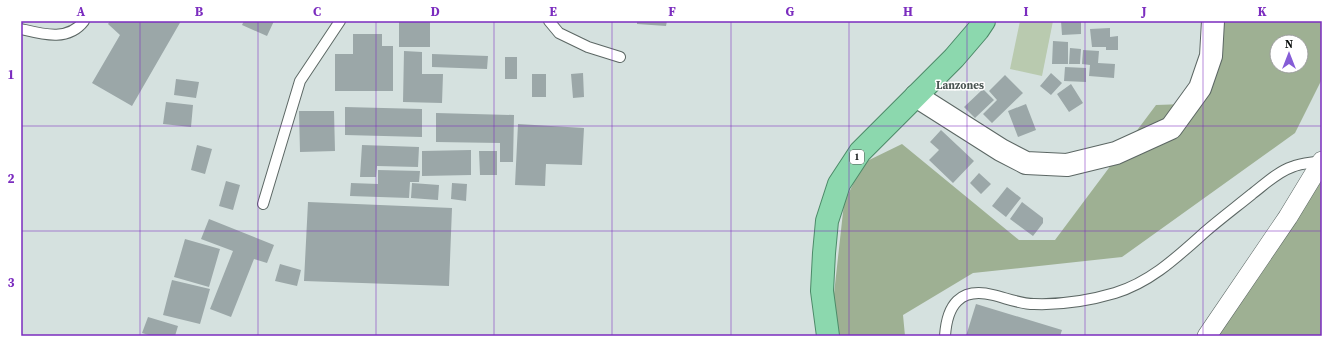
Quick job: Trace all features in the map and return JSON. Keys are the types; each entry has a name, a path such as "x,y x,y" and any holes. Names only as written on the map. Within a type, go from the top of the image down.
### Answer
{"highway":[{"name":"1","path":"828,336 822,291 824,253 827,221 839,184 860,152 954,58 984,21"}],"street":[{"path":"916,96 1001,150 1026,163 1067,165 1116,153 1171,128 1200,88 1211,56 1213,21"},
{"path":"1208,336 1288,218 1322,161"}],"lane":[{"path":"21,29 46,35 59,36 70,32 81,25 84,21"},
{"path":"263,204 300,81 340,21"},
{"path":"549,21 559,33 588,48 620,57"},
{"path":"946,336 946,328 950,311 958,299 967,294 992,294 1032,304 1055,305 1094,299 1145,281 1168,264 1219,220 1279,174 1291,167 1322,161"}],"green space":[{"path":"1020,21 1053,21 1042,76 1010,69"},
{"path":"1216,21 1322,21 1322,79 1295,133 1122,257 973,273 903,315 905,336 831,336 830,330 844,203 863,163 902,144 1019,240 1055,240 1156,105 1185,104"},
{"path":"1322,166 1322,336 1214,336"}],"building":[{"path":"110,21 181,21 132,106 92,83 120,35 108,24"},
{"path":"244,21 274,21 267,36 242,25"},
{"path":"399,21 430,21 430,47 399,47"},
{"path":"637,21 667,21 666,26 637,24"},
{"path":"1061,21 1081,21 1081,34 1062,35"},
{"path":"1110,28 1110,37 1118,36 1118,50 1106,50 1106,47 1092,47 1090,29"},
{"path":"353,34 382,34 382,46 393,46 393,91 335,91 335,54 353,54"},
{"path":"1053,41 1068,42 1068,64 1052,64"},
{"path":"1070,48 1081,49 1080,64 1069,64"},
{"path":"1083,50 1099,51 1098,63 1115,64 1114,78 1089,76 1090,65 1082,64"},
{"path":"404,51 422,52 422,74 443,74 442,103 403,102"},
{"path":"432,54 488,56 487,69 432,67"},
{"path":"505,57 517,57 517,79 505,79"},
{"path":"1065,67 1086,68 1086,82 1064,81"},
{"path":"583,73 584,97 573,98 571,74"},
{"path":"1051,73 1062,83 1051,95 1040,86"},
{"path":"532,74 546,74 546,97 532,97"},
{"path":"1005,75 1023,93 992,123 983,114 997,100 989,91"},
{"path":"176,79 199,82 196,98 174,95"},
{"path":"1071,84 1083,103 1069,112 1057,94"},
{"path":"983,89 994,100 975,118 964,107"},
{"path":"166,102 193,105 191,127 163,124"},
{"path":"1026,104 1036,130 1018,137 1008,111"},
{"path":"345,107 422,109 422,137 345,135"},
{"path":"299,111 334,111 335,151 300,152"},
{"path":"436,113 514,115 513,162 500,162 500,143 436,142"},
{"path":"518,124 584,128 582,165 546,164 545,186 515,185"},
{"path":"941,130 974,161 953,183 929,160 939,150 930,142"},
{"path":"197,145 212,149 205,174 191,170"},
{"path":"362,145 419,147 418,167 377,166 376,177 360,177"},
{"path":"471,150 471,175 422,176 422,151"},
{"path":"479,151 497,151 497,175 480,175"},
{"path":"378,170 420,171 419,182 410,182 409,198 350,196 351,183 378,184"},
{"path":"979,173 991,184 981,194 970,183"},
{"path":"226,181 240,185 233,210 219,206"},
{"path":"412,183 439,185 438,200 411,198"},
{"path":"452,183 467,184 466,201 451,199"},
{"path":"1007,187 1021,198 1006,217 992,206"},
{"path":"308,202 452,208 449,286 304,281"},
{"path":"1022,202 1043,218 1043,223 1033,236 1010,219"},
{"path":"209,219 274,245 267,263 254,259 231,317 210,309 233,251 201,239"},
{"path":"185,239 220,249 209,287 174,277"},
{"path":"280,264 301,270 297,286 275,281"},
{"path":"172,280 210,289 200,324 163,315"},
{"path":"976,304 1062,330 1060,336 966,336"},
{"path":"148,317 178,326 175,336 152,336 142,333"}],"district":[{"name":"Lanzones","path":"960,85"}]}
